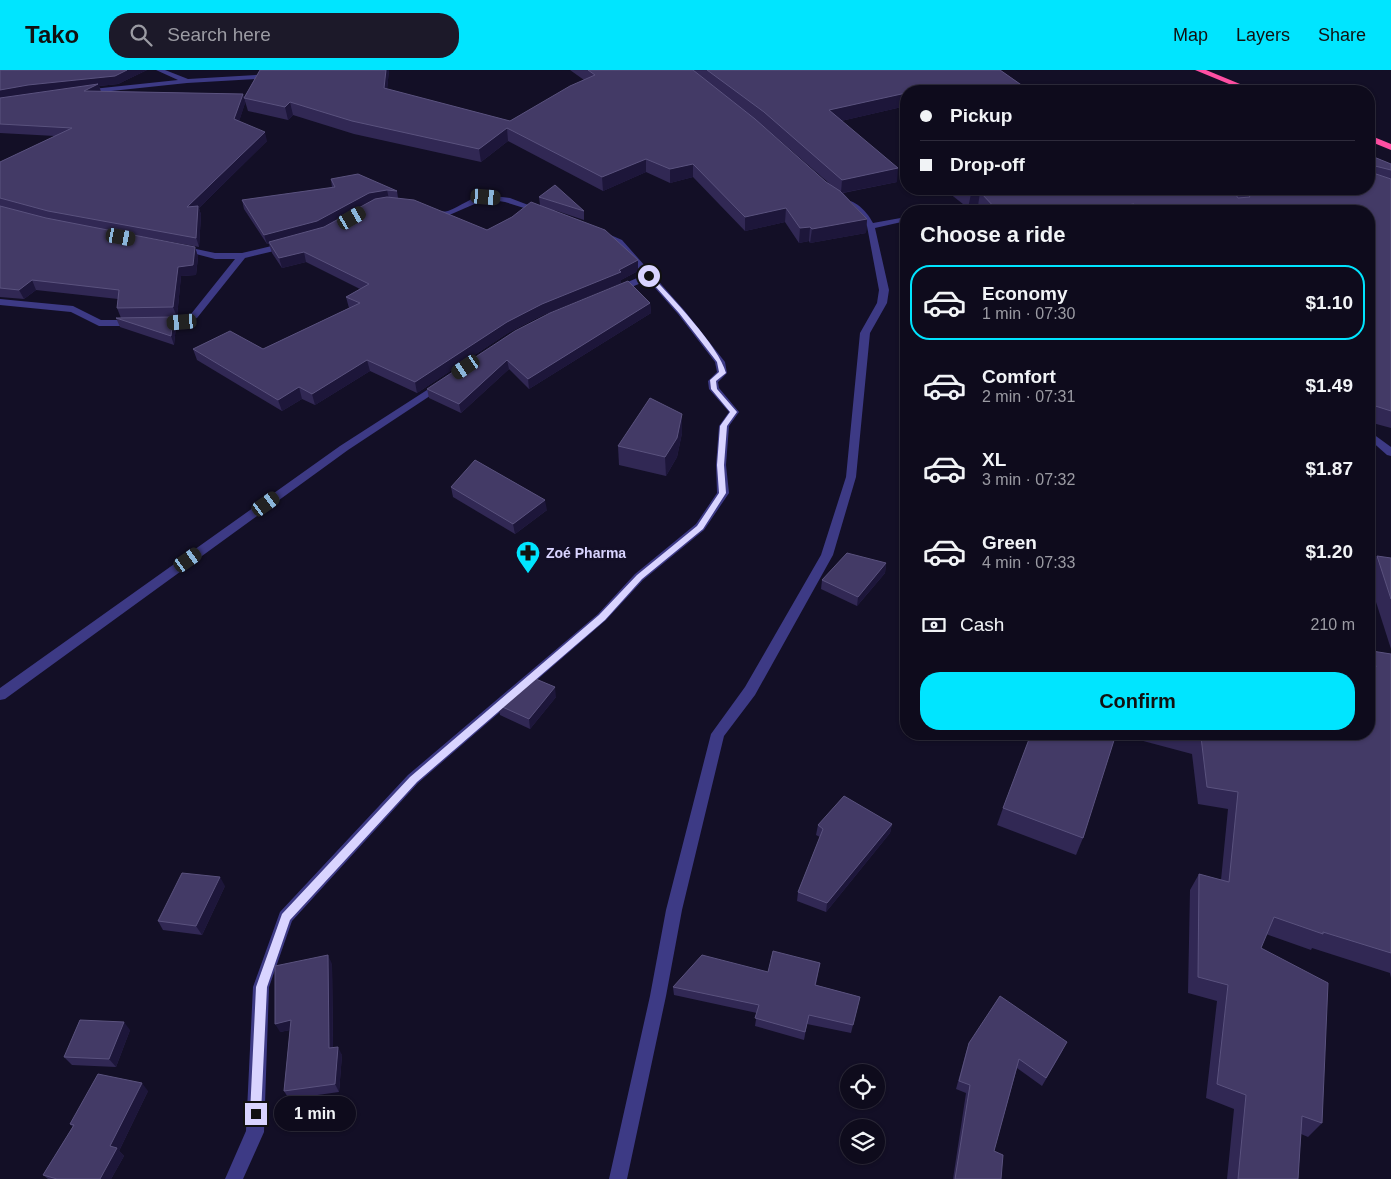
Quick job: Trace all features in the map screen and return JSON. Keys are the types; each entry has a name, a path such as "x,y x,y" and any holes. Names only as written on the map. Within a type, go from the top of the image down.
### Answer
{"highway":[{"path":"1200,70 1238,85"},
{"path":"1375,140 1391,147"}],"street":[{"path":"159,70 187,81"},
{"path":"76,92 187,81 278,75"},
{"path":"618,1179 658,996 674,910 718,734 750,691 827,556 851,478 865,333 882,304 884,290 871,226 864,214 836,196"},
{"path":"424,209 440,216 453,212 475,199 486,197 497,198 553,215"},
{"path":"871,226 900,220"},
{"path":"234,1179 255,1132 261,987 286,917 413,779 602,618 640,577 700,527 723,493 720,465 724,426 734,412 714,389 713,380 722,373 720,362 681,312 619,242 596,231"},
{"path":"174,246 215,256 242,256 294,244"},
{"path":"0,302 73,309 99,323 182,322 194,316 242,256"},
{"path":"607,294 649,276"},
{"path":"0,695 344,448 448,379"},
{"path":"1375,439 1391,454"}],"building":[{"path":"0,70 127,70 115,76 28,85 0,90"},
{"path":"260,70 386,70 384,88 510,121 570,86 595,75 588,70 693,70 755,119 826,182 840,191 867,219 812,229 810,227 800,228 786,208 745,217 693,164 670,169 646,159 602,177 507,128 479,149 352,121 290,102 285,107 244,98"},
{"path":"707,70 1000,70 1021,85 900,85 900,94 829,110 898,168 842,180 764,112"},
{"path":"98,84 84,91 243,94 234,119 265,132 187,207 198,206 196,238 48,211 0,198 0,162 72,128 0,124 0,98"},
{"path":"1375,157 1391,164 1391,170 1375,166"},
{"path":"358,174 397,191 387,190 369,193 317,221 264,235 242,200 335,187 331,179"},
{"path":"1375,174 1391,179 1391,411 1375,406 1375,205 992,205 983,195 1236,195 1238,198 1250,197 1248,195 1375,195"},
{"path":"555,185 584,211 539,197"},
{"path":"387,197 414,200 487,230 512,217 531,202 605,230 638,260 619,270 621,272 542,304 507,322 415,382 367,360 312,394 299,387 278,400 193,349 230,331 263,349 360,303 346,297 369,284 304,252 279,258 269,242 324,227 375,199"},
{"path":"0,206 46,218 195,247 193,265 178,267 173,307 117,308 119,290 32,280 19,290 0,288"},
{"path":"628,281 650,303 528,379 507,360 459,404 427,389 515,331 550,313"},
{"path":"173,317 171,336 116,318"},
{"path":"650,398 682,414 677,438 665,457 618,446"},
{"path":"475,460 545,500 513,524 451,487"},
{"path":"847,553 886,563 858,597 822,580"},
{"path":"1377,556 1391,558 1391,599"},
{"path":"1375,651 1391,654 1391,953 1323,932 1323,934 1274,917 1261,948 1328,983 1322,1123 1302,1116 1298,1179 1238,1179 1246,1095 1217,1084 1228,985 1198,977 1199,874 1229,882 1238,792 1207,787 1201,740 1375,740"},
{"path":"531,677 555,687 529,719 498,705"},
{"path":"1029,740 1114,740 1083,838 1003,808"},
{"path":"844,796 892,824 827,903 798,892 823,829 818,825"},
{"path":"182,873 220,877 196,926 158,921"},
{"path":"773,951 820,963 815,985 860,997 853,1025 809,1015 805,1032 755,1018 759,1005 673,987 702,955 768,972"},
{"path":"328,955 329,1048 338,1047 335,1084 284,1091 291,1020 275,1024 275,966"},
{"path":"1000,996 1067,1042 1046,1078 1019,1059 994,1151 1003,1155 1001,1179 955,1179 970,1085 959,1081 969,1043"},
{"path":"80,1020 124,1022 109,1059 64,1057"},
{"path":"98,1074 142,1083 110,1146 117,1148 100,1179 57,1179 43,1175 74,1125 70,1124"}],"place":[{"name":"Zoé Pharma","path":"528,574"}],"route":[{"path":"256,1114 261,987 286,917 413,779 602,618 640,577 700,527 723,493 720,465 724,426 734,412 714,389 713,380 722,373 720,362 681,312 649,276"}]}
